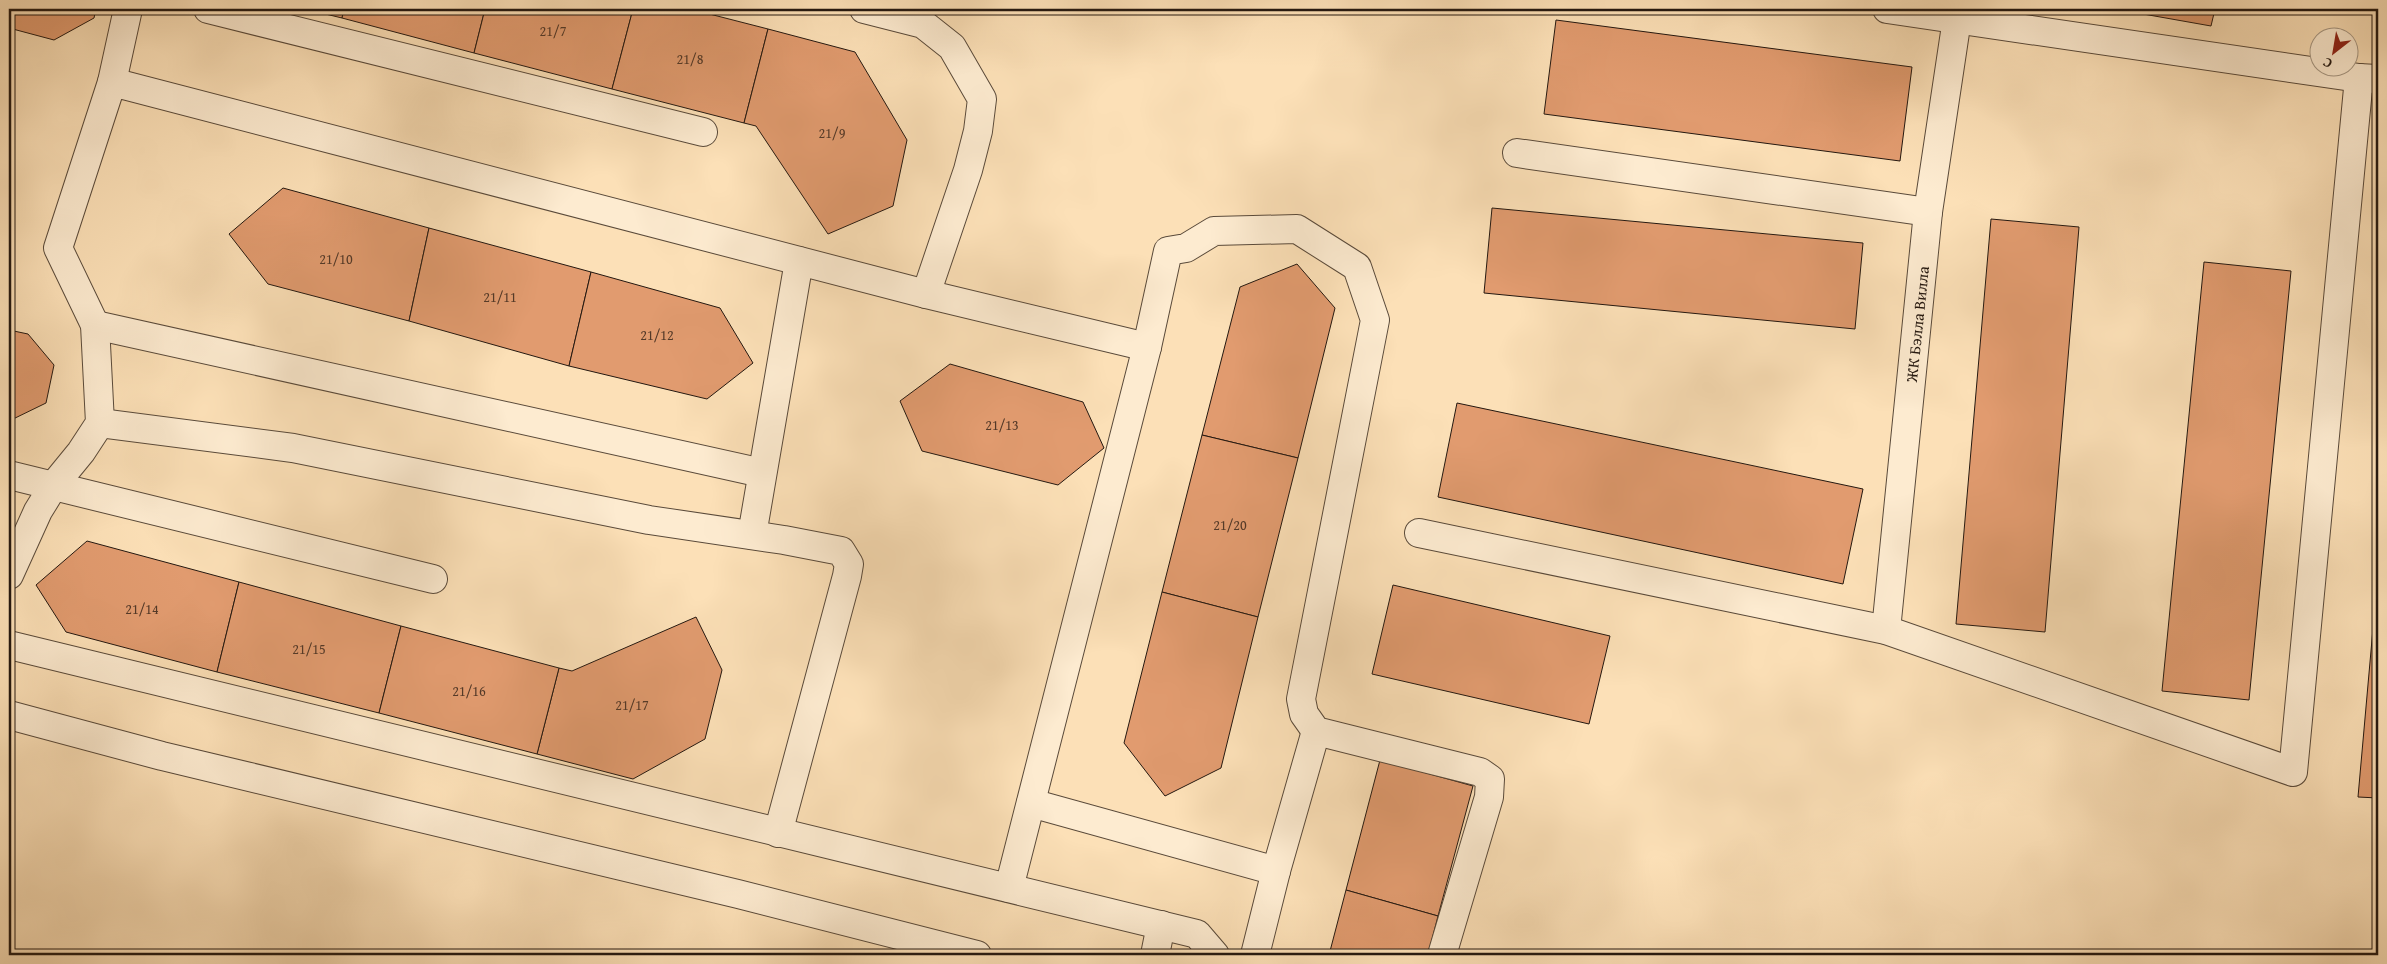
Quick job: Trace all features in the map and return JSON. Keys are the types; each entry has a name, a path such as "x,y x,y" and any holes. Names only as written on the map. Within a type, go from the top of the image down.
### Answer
{"street":[{"path":"9,575 38,511 54,485 81,452 100,423 94,325 58,248 112,82 128,9"},
{"path":"208,9 703,132"},
{"path":"864,9 923,24 952,47 982,99 978,131 968,170 926,294"},
{"path":"1419,533 1886,630 2293,772 2369,79 1887,9"},
{"name":"ЖК Бэлла Вилла","path":"1886,630 1928,212 1957,18"},
{"path":"112,82 926,294 1147,347"},
{"path":"1517,153 1928,212"},
{"path":"1010,888 1147,347 1168,251 1186,248 1214,231 1298,229 1358,267 1375,320 1301,699 1304,714 1316,731 1480,772 1490,779 1489,797 1442,955"},
{"path":"752,535 799,260"},
{"path":"94,325 762,473"},
{"path":"100,423 293,448 650,520 752,535 841,551 849,564 778,833"},
{"path":"9,474 433,580"},
{"path":"9,645 1197,934 1216,955"},
{"path":"9,715 172,758 738,894 977,955"},
{"path":"1255,955 1276,871 1316,731"},
{"path":"1031,803 1276,871"},
{"path":"1155,955 1161,925"}],"building":[{"path":"9,9 96,9 94,18 54,40 9,28"},
{"path":"305,9 344,9 342,18"},
{"path":"344,9 485,9 474,53 342,18"},
{"path":"485,9 633,9 612,89 474,53"},
{"path":"633,9 690,9 768,29 744,123 612,89"},
{"path":"2115,9 2215,9 2211,26"},
{"path":"1556,20 1912,67 1900,161 1544,114"},
{"path":"768,29 855,52 907,140 893,206 828,234 756,126 744,123"},
{"path":"283,188 429,228 409,321 268,284 229,234"},
{"path":"1492,208 1863,243 1855,329 1484,293"},
{"path":"1991,219 2079,227 2045,632 1956,624"},
{"path":"429,228 591,272 569,366 409,321"},
{"path":"2204,262 2291,271 2249,700 2162,691"},
{"path":"1297,264 1335,308 1298,458 1202,435 1240,287"},
{"path":"591,272 720,308 753,363 707,399 569,366"},
{"path":"9,330 28,334 54,365 46,403 9,421"},
{"path":"950,364 1083,402 1104,448 1058,485 922,451 900,401"},
{"path":"1457,403 1863,489 1843,584 1438,497"},
{"path":"1202,435 1298,458 1258,617 1162,592"},
{"path":"87,541 239,582 217,672 66,632 36,585"},
{"path":"2378,572 2378,798 2358,797"},
{"path":"239,582 401,626 379,713 217,672"},
{"path":"1393,585 1610,636 1589,724 1372,674"},
{"path":"1162,592 1258,617 1221,768 1165,796 1124,743"},
{"path":"696,617 722,670 705,739 633,779 537,754 559,668 572,671"},
{"path":"401,626 559,668 537,754 379,713"},
{"path":"1380,760 1473,786 1438,916 1346,890"},
{"path":"1346,890 1438,916 1428,955 1329,955"}]}
